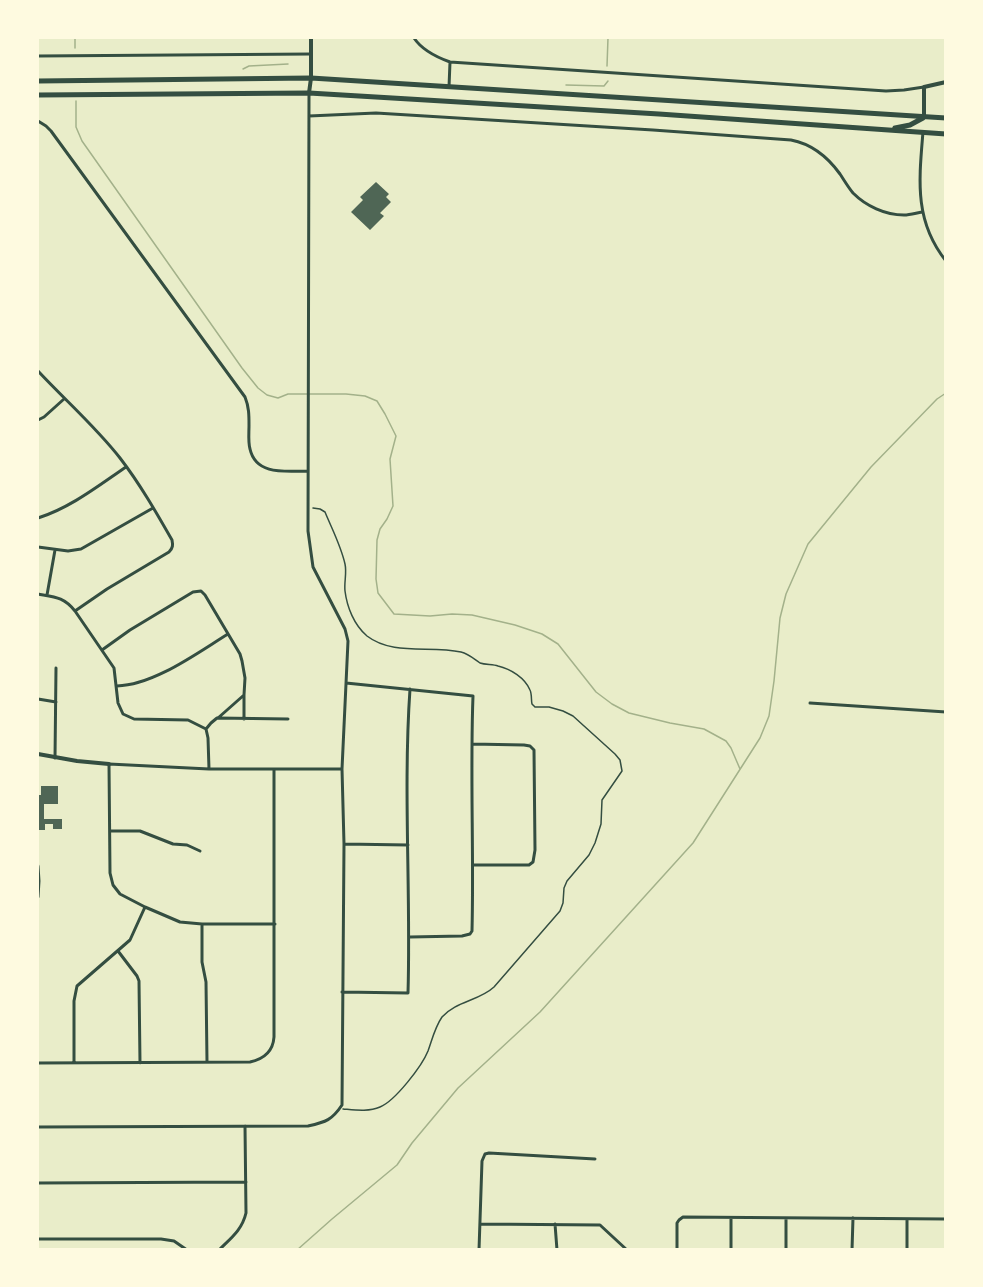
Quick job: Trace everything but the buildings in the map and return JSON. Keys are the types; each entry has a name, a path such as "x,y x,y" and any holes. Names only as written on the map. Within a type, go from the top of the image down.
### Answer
{"highway":[{"path":"38,81 310,78 945,118"},
{"path":"38,95 309,93 945,134"},
{"path":"879,129 910,125 924,117"}],"street":[{"path":"38,1127 308,1126 326,1122 336,1115 342,1105 344,844 342,769 348,641 345,629 313,567 308,531 310,38"},
{"path":"414,38 418,44 437,57 450,62 886,91 945,82"},
{"path":"38,56 311,54"},
{"path":"449,87 450,62"},
{"path":"924,87 924,117"},
{"path":"309,116 376,113 791,140 808,145 825,157 852,191 868,205 895,214 922,212"},
{"path":"38,122 51,131 244,397 249,409 249,447 257,463 276,471 307,471"},
{"path":"923,132 920,203 933,242 945,261"},
{"path":"38,371 95,429 126,467 173,544 172,549 75,611"},
{"path":"38,420 64,399"},
{"path":"38,518 59,510 126,467"},
{"path":"38,547 74,551 88,547 153,508"},
{"path":"47,596 55,550"},
{"path":"102,650 139,624 193,592 201,591 242,661 245,678 244,719"},
{"path":"38,594 67,601 75,611 114,668 118,703 123,714 134,719 188,720 207,729"},
{"path":"117,686 132,685 165,672 228,634"},
{"path":"55,758 56,668"},
{"path":"346,683 474,696 472,931 462,936 410,937"},
{"path":"342,992 408,993 410,937 407,747 410,689"},
{"path":"209,769 207,729 244,695"},
{"path":"38,699 56,702"},
{"path":"810,703 945,712"},
{"path":"119,718 123,714"},
{"path":"218,718 288,719"},
{"path":"472,744 530,746 534,750 535,805 533,862 529,865 473,866"},
{"path":"38,754 109,764 209,769 342,769"},
{"path":"109,764 110,873 116,890 125,897 180,922 275,924"},
{"path":"38,1063 250,1062 264,1056 271,1049 274,1037 274,769"},
{"path":"110,831 140,831 173,844 187,845 200,851"},
{"path":"344,844 408,845"},
{"path":"38,866 38,897"},
{"path":"74,1063 75,991 81,982 127,944 146,907"},
{"path":"202,924 202,962 206,982 207,1062"},
{"path":"118,951 137,976 140,985 140,1063"},
{"path":"219,1250 244,1222 246,1206 245,1126"},
{"path":"479,1250 482,1161 485,1154 595,1159"},
{"path":"38,1183 246,1182"},
{"path":"677,1250 677,1219 683,1217 945,1219"},
{"path":"731,1218 731,1250"},
{"path":"786,1218 786,1250"},
{"path":"852,1250 853,1218"},
{"path":"907,1219 907,1250"},
{"path":"479,1224 600,1225 627,1250"},
{"path":"555,1224 557,1250"},
{"path":"38,1239 161,1239 174,1241 187,1250"}],"waterway":[{"path":"75,38 75,48"},
{"path":"607,66 608,38"},
{"path":"243,69 249,66 288,64"},
{"path":"566,85 604,86 608,81"},
{"path":"76,101 76,127 82,141 258,388 267,395 278,398 288,394 346,394 365,396 377,401 396,436 390,459 393,506 380,529 377,540 376,579 378,593 394,614 472,615 542,634 558,644 596,692 612,704 629,713 704,729 726,741 740,769"},
{"path":"297,1250 397,1165 412,1143 458,1088 540,1012 693,843 760,738 769,716 780,618 786,594 808,544 871,467 937,399 946,393"}]}
